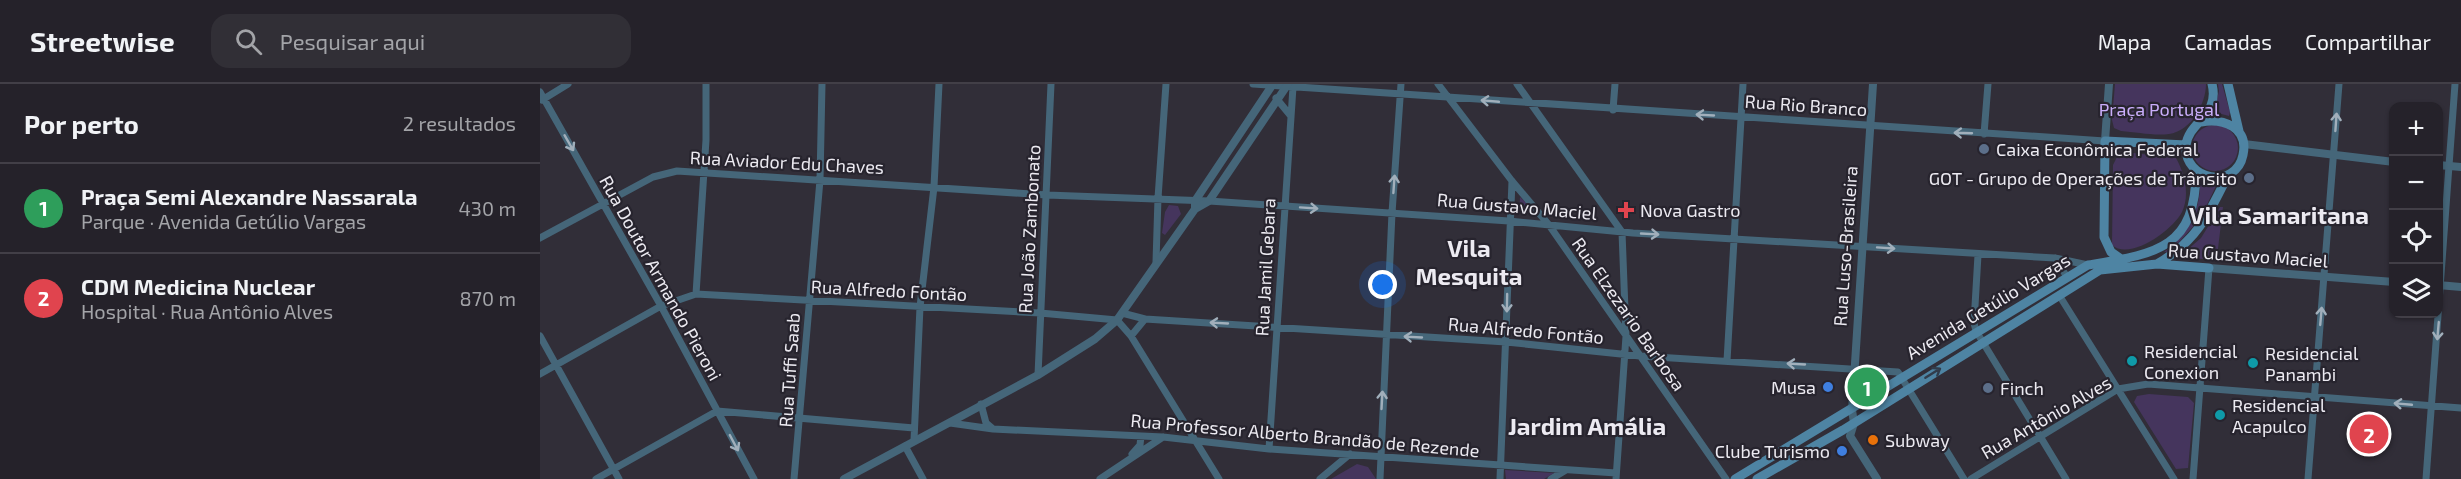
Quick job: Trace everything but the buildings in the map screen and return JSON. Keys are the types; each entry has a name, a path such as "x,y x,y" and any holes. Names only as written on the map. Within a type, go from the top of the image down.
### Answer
{"main road":[{"path":"2088,265 2153,252 2172,239 2186,224 2193,209 2196,171 2187,154 2186,145 2192,131 2201,122 2214,99 2212,84"},
{"path":"2157,264 2174,255 2200,229 2228,174 2241,162 2244,144 2239,133 2228,84"},
{"path":"2201,122 2224,121 2239,133"},
{"path":"2121,259 2111,252 2104,237 2105,141 2186,145"},
{"path":"2196,171 2211,178 2228,174"},
{"name":"Rua Gustavo Maciel","path":"2100,270 2157,264 2209,268"},
{"name":"Avenida Getúlio Vargas","path":"1735,479 1852,410 1976,331 2067,277 2088,265 2100,270"},
{"name":"Avenida Getúlio Vargas","path":"1757,479 1846,433 1854,423 2100,270"}],"street":[{"path":"541,98 568,84"},
{"path":"696,294 704,174 706,84"},
{"name":"Rua Tuffi Saab","path":"794,479 801,420 820,180 822,84"},
{"path":"914,440 920,307 934,187 939,84"},
{"name":"Rua João Zambonato","path":"1038,375 1051,84"},
{"path":"1156,262 1166,84"},
{"name":"Rua Rio Branco","path":"1253,84 1612,110 2105,141"},
{"path":"1380,479 1392,213 1401,84"},
{"name":"Rua Elzezario Barbosa","path":"1438,84 1512,181 1549,225 1726,479"},
{"path":"1517,84 1622,232 1626,336 1616,476"},
{"path":"1612,110 1615,84"},
{"path":"1727,361 1743,84"},
{"name":"Rua Luso-Brasileira","path":"1854,423 1852,410 1854,368 1873,84"},
{"path":"1984,134 1988,84"},
{"path":"2105,141 2109,84"},
{"path":"2308,479 2339,84"},
{"path":"2442,264 2451,166 2455,84"},
{"path":"844,479 1038,375 1095,339 1120,316 1273,85"},
{"path":"1047,195 1158,198 1195,205 1209,201 1276,98 1289,86"},
{"name":"Rua Jamil Gebara","path":"1269,449 1290,115 1289,86"},
{"name":"Rua Doutor Armando Pieroni","path":"541,98 661,306 754,479"},
{"path":"1276,98 1290,115"},
{"path":"2244,144 2389,162"},
{"path":"2443,165 2461,167"},
{"name":"Rua Aviador Edu Chaves","path":"540,238 652,177 677,171 1047,195"},
{"path":"1500,479 1512,181"},
{"name":"Rua Gustavo Maciel","path":"1209,201 1509,221 1622,232 2055,258 2088,265"},
{"path":"1978,255 1974,322 1976,331 2067,479"},
{"path":"2055,258 2067,277"},
{"path":"2193,479 2209,268"},
{"name":"Rua Gustavo Maciel","path":"2209,268 2389,282"},
{"path":"2443,285 2461,287"},
{"name":"Rua Alfredo Fontão","path":"540,374 661,306 696,294 1120,316 1506,342 1640,356 1898,372 1902,378"},
{"path":"2059,296 2174,479"},
{"path":"1120,316 1220,479"},
{"path":"2426,479 2438,318"},
{"path":"1131,336 1145,319"},
{"path":"540,336 619,479"},
{"path":"1902,378 1964,479"},
{"name":"Rua Antônio Alves","path":"1971,479 2118,389 2148,384 2461,408"},
{"path":"981,404 986,423 993,429"},
{"path":"596,479 717,411 914,428"},
{"path":"1836,419 1876,479"},
{"name":"Rua Professor Alberto Brandão de Rezende","path":"947,422 993,429 1163,437 1269,449 1380,455 1616,476"},
{"path":"1127,461 1138,447 1141,436"},
{"path":"1100,479 1163,437"},
{"path":"905,446 923,479"},
{"path":"1320,479 1350,454"},
{"path":"1551,479 1566,470"}],"green space":[{"name":"Praça Portugal","path":"2115,84 2206,84 2200,108 2190,122 2177,132 2157,135 2121,131 2114,128 2112,120"},
{"name":"Praça Portugal","path":"2218,84 2222,84 2230,112 2229,116 2214,112 2219,91"},
{"name":"Praça Portugal","path":"2215,125 2224,126 2231,132 2237,139 2237,157 2231,164 2224,170 2215,171 2206,170 2199,164 2193,157 2192,148 2193,139 2199,132 2206,126"},
{"name":"Praça Portugal","path":"2125,152 2176,158 2184,178 2186,199 2182,212 2161,235 2140,246 2120,249 2112,245 2113,165 2117,157"},
{"path":"2200,180 2216,183 2216,186 2200,219 2170,252 2164,252 2187,229 2192,220 2200,191"},
{"path":"1520,197 1533,209 1532,213 1519,212"},
{"path":"1169,205 1178,206 1181,214 1165,235 1162,233 1165,212"},
{"path":"2220,207 2223,207 2217,257 2213,260 2179,257 2201,238"},
{"path":"1860,376 1882,378 1882,382 1863,394 1860,392"},
{"path":"2149,394 2188,397 2194,403 2188,468 2176,469 2134,402 2137,396"},
{"path":"1357,464 1368,467 1376,479 1331,479"},
{"path":"1505,470 1554,473 1544,479 1506,479"}],"place":[{"name":"Caixa Econômica Federal","path":"1984,149"},
{"name":"GOT - Grupo de Operações de Trânsito","path":"2249,178"},
{"name":"Nova Gastro","path":"1626,210"},
{"name":"Residencial Conexion","path":"2132,361"},
{"name":"Residencial Panambi","path":"2253,363"},
{"name":"Musa","path":"1828,387"},
{"name":"Praça Semi Alexandre Nassarala","path":"1867,387"},
{"name":"Finch","path":"1988,388"},
{"name":"Residencial Acapulco","path":"2220,415"},
{"name":"CDM Medicina Nuclear","path":"2369,434"},
{"name":"Subway","path":"1873,440"},
{"name":"Clube Turismo","path":"1842,451"}],"district":[{"name":"Vila Samaritana","path":"2279,214"},
{"name":"Vila Mesquita","path":"1469,261"},
{"name":"Jardim Amália","path":"1587,425"}]}
